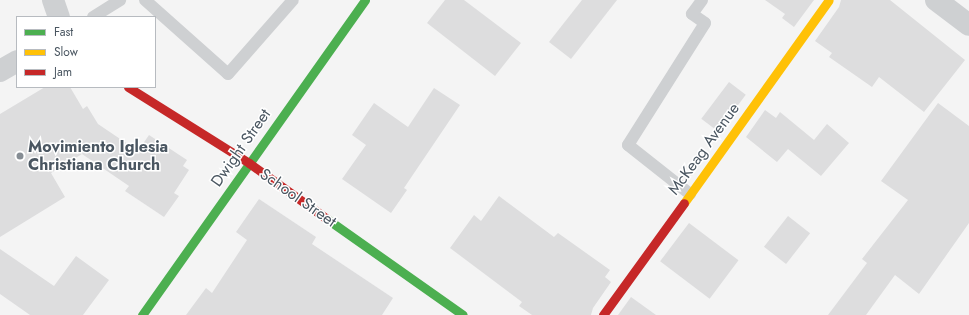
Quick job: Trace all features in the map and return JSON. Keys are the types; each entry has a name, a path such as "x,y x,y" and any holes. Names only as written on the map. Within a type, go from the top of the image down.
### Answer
{"street":[{"path":"53,0 59,16"},
{"name":"Dwight Street","path":"142,315 365,0"},
{"name":"McKeag Avenue","path":"603,315 829,0"},
{"path":"936,0 969,25"},
{"path":"0,71 16,62"},
{"name":"School Street","path":"130,88 249,163 463,315"}],"lane":[{"path":"95,16 120,0"},
{"path":"145,0 228,74 293,0"},
{"path":"690,194 628,145 705,23 692,14 702,0"}],"building":[{"path":"445,0 464,0 521,43 495,76 427,23"},
{"path":"582,0 617,0 571,59 549,42"},
{"path":"765,0 814,0 794,27 782,18 785,14"},
{"path":"841,0 890,0 965,60 924,112 879,77 872,87 829,57 832,53 815,41 839,7"},
{"path":"729,82 746,95 718,131 701,119"},
{"path":"43,88 71,88 83,109 87,106 98,124 138,151 149,135 187,160 183,166 189,170 174,193 179,196 164,217 125,191 129,186 82,154 51,173 65,197 0,237 0,114"},
{"path":"434,88 460,105 404,188 407,190 391,213 342,179 366,145 352,135 374,103 408,127"},
{"path":"938,103 969,126 969,223 919,294 895,275 866,315 828,315 867,263 862,259 908,200 881,181"},
{"path":"765,110 776,118 780,112 814,140 827,124 849,143 821,176 788,149 777,162 746,137"},
{"path":"499,196 554,237 558,233 610,270 605,277 611,282 593,308 591,315 532,315 519,306 522,302 450,248 474,215 481,221"},
{"path":"259,199 316,237 312,244 393,298 382,315 186,315 206,288 212,293 247,240 236,232"},
{"path":"788,216 810,233 786,264 764,247"},
{"path":"689,223 739,260 710,299 660,261"},
{"path":"0,249 54,286 76,256 109,280 83,315 30,315 0,294"},
{"path":"631,297 656,315 618,315"}],"traffic: fast":[{"path":"142,315 365,0"},
{"path":"327,219 463,315"}],"traffic: slow":[{"path":"684,203 829,0"}],"traffic: jam":[{"path":"130,88 249,163 327,219"},
{"path":"603,315 684,203"}],"place":[{"name":"Movimiento Iglesia Christiana Church","path":"20,156"}]}
